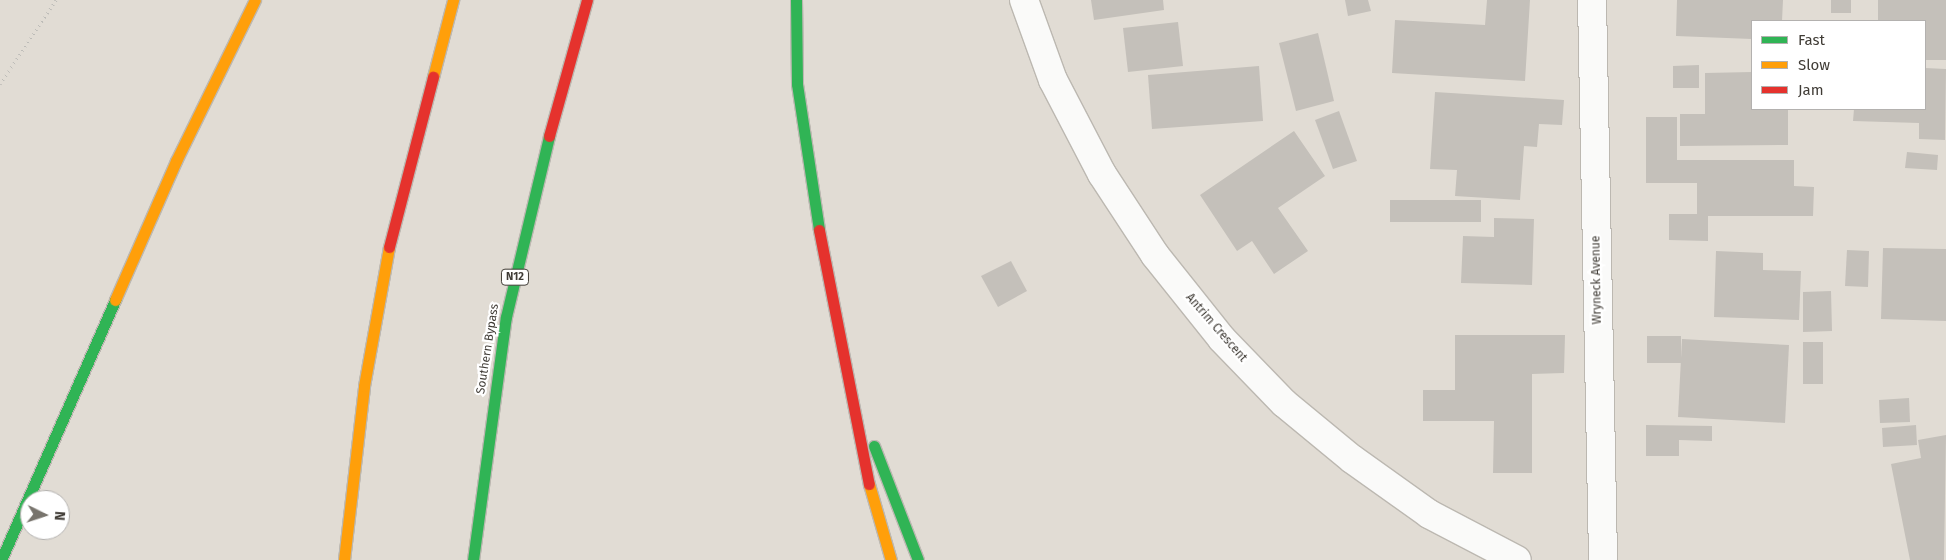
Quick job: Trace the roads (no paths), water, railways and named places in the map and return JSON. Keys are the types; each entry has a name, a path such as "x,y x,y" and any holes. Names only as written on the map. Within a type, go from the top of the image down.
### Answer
{"highway":[{"path":"1,560 176,161 256,0"},
{"path":"344,560 364,386 388,251 454,0"},
{"name":"Southern Bypass","path":"473,560 506,317 540,167 586,0"},
{"path":"796,0 797,84 807,169 870,490 891,560"},
{"path":"850,384 918,560"}],"street":[{"name":"Antrim Crescent","path":"1024,0 1053,80 1102,174 1155,255 1222,339 1284,402 1352,459 1429,514 1517,560"},
{"name":"Wryneck Avenue","path":"1592,0 1603,560"}]}
